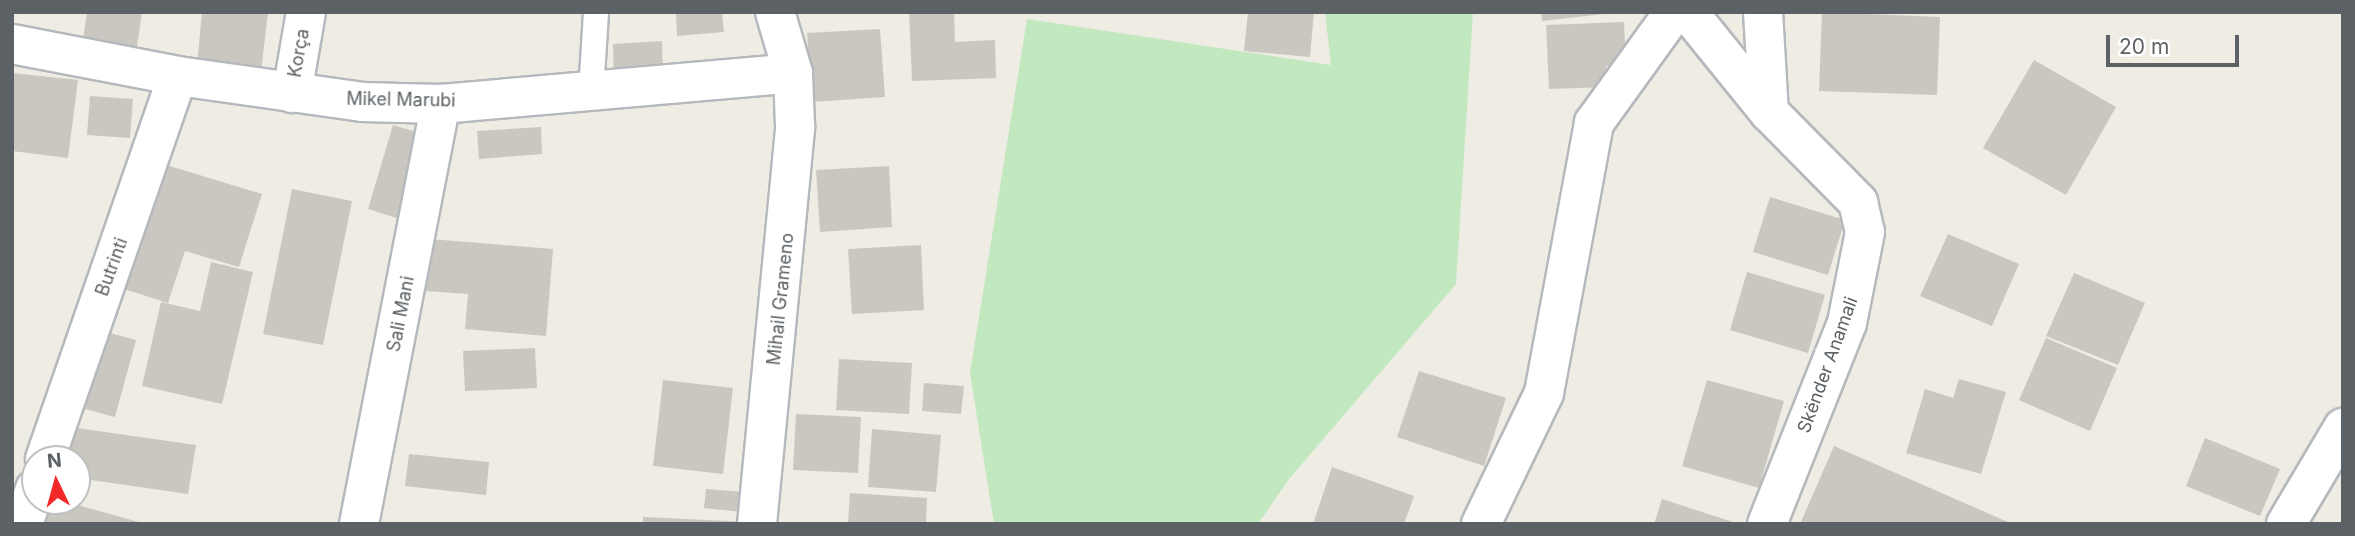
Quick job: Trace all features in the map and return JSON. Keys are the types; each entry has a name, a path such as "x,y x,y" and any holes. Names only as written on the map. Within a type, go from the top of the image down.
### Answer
{"street":[{"name":"Korça","path":"292,93 306,12"},
{"name":"Mihail Grameno","path":"757,524 792,191 793,73 775,12"},
{"path":"1481,524 1544,393 1594,123 1674,12"},
{"name":"Skënder Anamali","path":"1688,12 1769,112 1858,202 1865,232 1861,271 1847,323 1767,524"},
{"path":"1763,12 1769,112"},
{"name":"Mikel Marubi","path":"12,44 178,76 362,102 441,104 793,73"},
{"name":"Butrinti","path":"50,445 178,76"},
{"name":"Sali Mani","path":"359,524 441,104"},
{"path":"2286,524 2343,428"}],"lane":[{"path":"591,92 596,12"}],"green space":[{"path":"1325,12 1473,12 1456,284 1289,479 1258,524 994,524 970,373 1027,19 1331,65"}],"building":[{"path":"87,12 142,12 135,60 81,53"},
{"path":"202,12 268,12 261,72 197,65"},
{"path":"676,12 722,12 724,32 677,36"},
{"path":"909,12 954,12 955,42 995,40 996,78 912,81"},
{"path":"1248,12 1314,12 1310,57 1244,51"},
{"path":"1541,12 1603,12 1604,14 1542,21"},
{"path":"1822,12 1940,17 1937,95 1819,91"},
{"path":"1624,22 1626,65 1606,66 1607,87 1549,89 1546,25"},
{"path":"880,29 885,97 812,102 807,33"},
{"path":"662,41 663,77 614,80 613,44"},
{"path":"2034,60 2116,107 2066,195 1983,148"},
{"path":"12,73 78,80 68,158 12,151"},
{"path":"90,96 133,99 130,138 87,135"},
{"path":"393,125 427,135 403,220 368,209"},
{"path":"541,127 542,154 479,159 477,131"},
{"path":"160,163 262,194 239,267 185,251 168,303 121,288"},
{"path":"889,166 892,227 820,232 816,170"},
{"path":"292,189 352,201 323,345 263,334"},
{"path":"1770,197 1845,220 1828,275 1753,252"},
{"path":"1948,234 2019,264 1992,326 1920,296"},
{"path":"430,239 553,249 546,336 465,329 468,294 426,291"},
{"path":"921,245 924,310 852,314 848,249"},
{"path":"211,262 253,272 222,404 142,386 161,302 200,311"},
{"path":"1747,272 1825,295 1808,353 1730,330"},
{"path":"2074,273 2145,303 2118,365 2046,336"},
{"path":"99,330 136,340 115,417 78,407"},
{"path":"2046,338 2117,368 2090,431 2019,400"},
{"path":"535,348 537,388 465,391 463,351"},
{"path":"839,359 912,363 909,414 836,410"},
{"path":"1419,371 1506,398 1484,466 1397,437"},
{"path":"1959,379 2006,392 1981,474 1906,453 1925,389 1953,398"},
{"path":"663,380 733,388 723,474 653,466"},
{"path":"1707,380 1784,401 1759,488 1682,466"},
{"path":"924,383 964,386 961,414 922,411"},
{"path":"796,414 861,417 858,473 793,470"},
{"path":"70,427 196,445 188,494 91,480 91,445 67,445"},
{"path":"872,429 941,435 936,492 868,487"},
{"path":"2205,438 2280,469 2260,516 2186,486"},
{"path":"1834,446 2008,522 1800,524"},
{"path":"409,454 489,462 486,495 405,486"},
{"path":"1332,467 1414,496 1404,524 1313,524"},
{"path":"706,489 745,492 742,512 704,508"},
{"path":"850,493 927,498 926,524 848,524"},
{"path":"1662,499 1736,523 1736,524 1654,524"},
{"path":"91,509 146,524 44,524 46,515 91,515"},
{"path":"643,517 750,522 750,524 643,524"}]}
